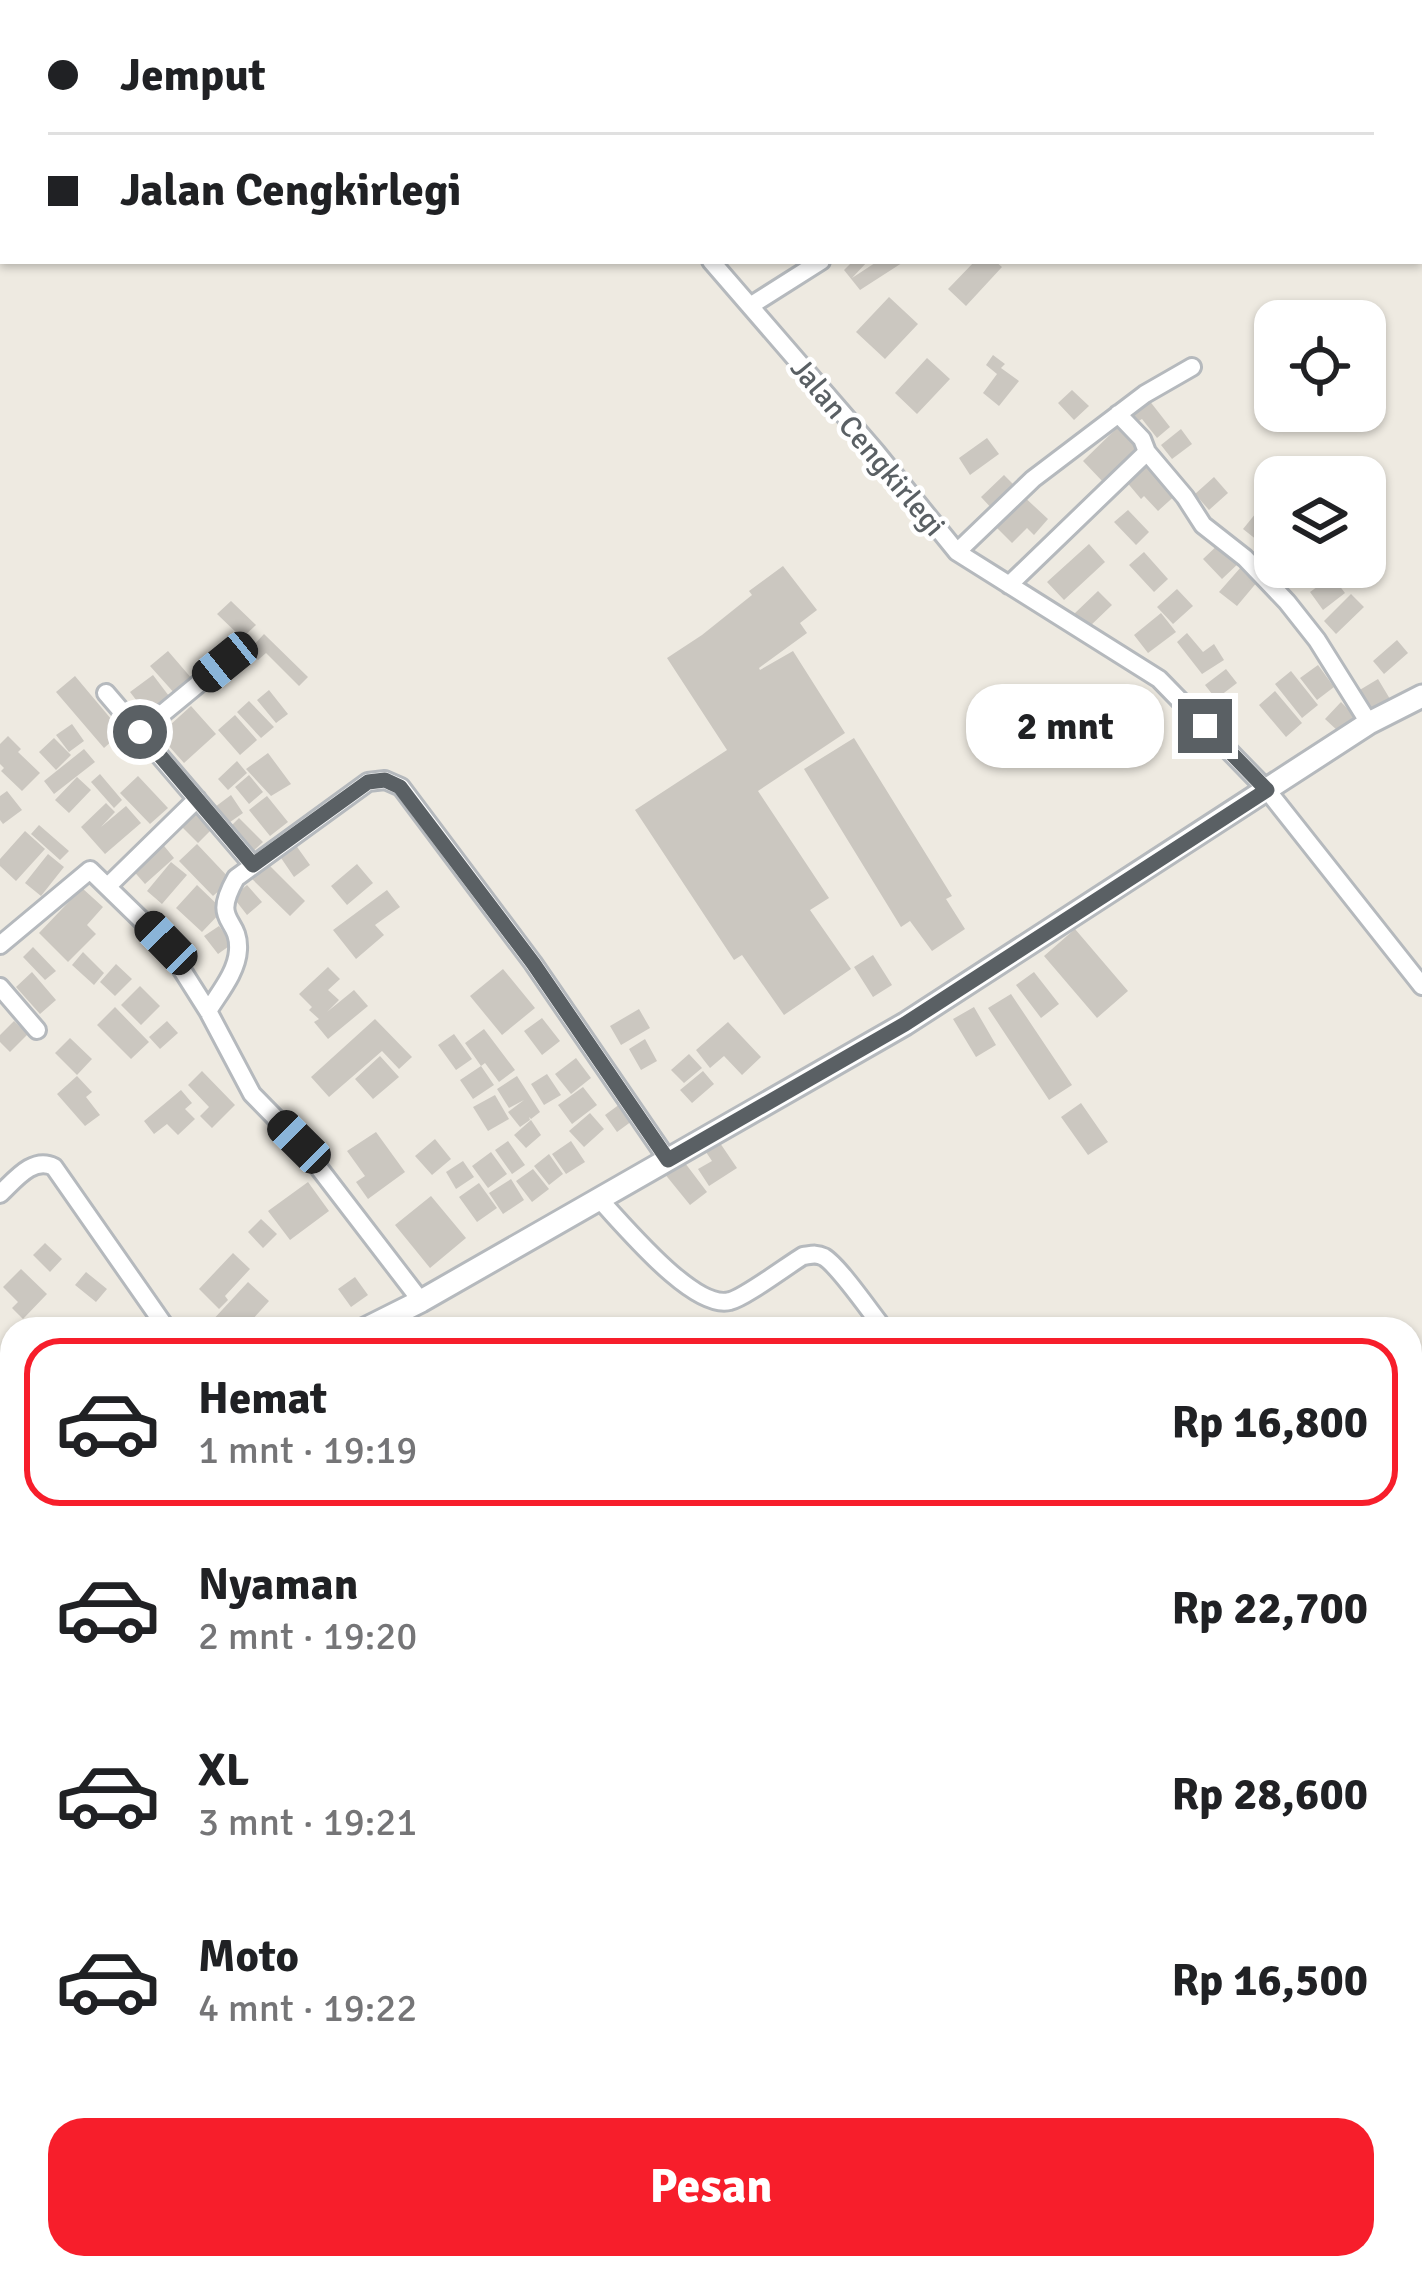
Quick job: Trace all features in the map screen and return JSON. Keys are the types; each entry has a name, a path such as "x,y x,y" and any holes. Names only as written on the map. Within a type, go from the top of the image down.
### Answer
{"street":[{"name":"Jalan Cengkirlegi","path":"713,264 956,552 1160,679 1267,790 1422,986"},
{"path":"750,306 816,264"},
{"path":"956,552 1033,478 1145,394 1192,367"},
{"path":"1118,414 1142,439 1202,525 1245,558 1287,602 1370,723"},
{"path":"1009,585 1147,452"},
{"path":"140,732 225,662"},
{"path":"106,693 253,865"},
{"path":"388,1317 905,1024 1370,723 1422,696"},
{"path":"208,1011 238,955 239,944 224,910 225,897 236,878 368,782 385,780 400,787 533,963 668,1160"},
{"path":"109,885 197,800"},
{"path":"0,945 90,870 109,885 166,943 252,1094 299,1142 421,1300"},
{"path":"0,986 37,1030"},
{"path":"0,1194 36,1164 46,1162 54,1167 159,1317"},
{"path":"599,1199 689,1291 709,1300 730,1302 803,1256 814,1254 835,1268 874,1317"}],"building":[{"path":"850,264 865,264 852,278 873,264 900,264 860,290 844,270"},
{"path":"972,264 1002,267 966,306 948,289"},
{"path":"889,297 918,324 885,359 856,332"},
{"path":"993,355 1019,381 999,406 983,393 997,374 986,365"},
{"path":"927,358 950,379 917,414 895,393"},
{"path":"1072,390 1089,406 1074,420 1058,403"},
{"path":"1145,395 1170,427 1157,438 1142,419 1137,422 1127,410"},
{"path":"1120,425 1141,447 1104,483 1083,461"},
{"path":"1181,429 1192,444 1172,459 1161,445"},
{"path":"987,438 999,454 970,475 959,458"},
{"path":"1150,459 1179,492 1158,511 1125,480"},
{"path":"1004,475 1018,489 995,512 981,497"},
{"path":"1214,477 1228,493 1209,510 1195,494"},
{"path":"1020,493 1048,519 1034,535 1027,528 1012,543 992,523"},
{"path":"1128,510 1149,532 1136,545 1114,522"},
{"path":"1254,515 1254,538 1243,529"},
{"path":"1222,541 1241,561 1222,579 1203,559"},
{"path":"1089,544 1105,562 1064,600 1047,582"},
{"path":"1144,552 1168,579 1154,592 1129,565"},
{"path":"783,566 817,610 800,623 807,633 759,668 793,651 845,733 758,791 829,898 810,910 851,969 784,1015 742,955 734,960 635,810 727,750 667,658 702,635"},
{"path":"1241,567 1254,578 1254,586 1237,606 1219,592"},
{"path":"1341,588 1345,593 1323,610 1310,592"},
{"path":"1177,589 1193,606 1173,624 1157,607"},
{"path":"1098,591 1112,605 1088,628 1074,614"},
{"path":"1351,594 1364,607 1336,634 1324,621"},
{"path":"231,601 256,625 242,638 217,614"},
{"path":"1161,613 1176,632 1148,653 1134,635"},
{"path":"1187,633 1203,652 1214,644 1224,660 1202,674 1177,642"},
{"path":"264,634 308,677 299,686 266,653 258,660 248,651"},
{"path":"1397,640 1408,653 1384,674 1373,661"},
{"path":"168,651 193,680 176,695 150,666"},
{"path":"1318,665 1334,687 1317,700 1300,678"},
{"path":"1226,669 1237,683 1216,699 1205,685"},
{"path":"1291,671 1318,705 1302,718 1275,684"},
{"path":"153,675 172,700 150,718 130,692"},
{"path":"75,676 122,732 104,748 56,692"},
{"path":"1378,679 1390,699 1365,714 1353,694"},
{"path":"269,690 288,714 276,723 257,700"},
{"path":"1275,691 1302,723 1286,737 1259,705"},
{"path":"249,701 274,727 261,738 237,712"},
{"path":"1341,702 1355,716 1339,732 1325,719"},
{"path":"191,706 216,734 184,763 159,735"},
{"path":"235,715 257,740 240,755 218,730"},
{"path":"72,724 84,741 69,752 56,735"},
{"path":"8,736 40,773 22,791 1,771 0,744"},
{"path":"54,738 71,755 56,770 39,752"},
{"path":"854,738 952,896 946,899 965,929 932,951 910,921 901,927 804,769"},
{"path":"84,749 95,762 54,794 44,781"},
{"path":"268,753 291,784 271,796 246,769"},
{"path":"237,761 247,773 228,790 218,779"},
{"path":"100,774 122,800 114,808 91,782"},
{"path":"249,775 263,792 249,804 235,787"},
{"path":"138,776 168,808 150,824 120,793"},
{"path":"77,777 91,790 69,813 55,800"},
{"path":"7,791 22,810 3,824 0,796"},
{"path":"231,795 243,813 223,827 211,810"},
{"path":"267,796 288,822 270,836 249,810"},
{"path":"106,803 115,812 101,827 126,806 141,823 105,854 81,827"},
{"path":"193,811 211,830 198,843 179,824"},
{"path":"239,818 263,842 251,853 228,829"},
{"path":"39,825 69,851 60,860 31,834"},
{"path":"25,831 45,849 16,881 0,866 0,859"},
{"path":"160,841 174,858 145,884 130,867"},
{"path":"197,844 231,880 213,896 179,861"},
{"path":"295,844 310,865 294,877 279,855"},
{"path":"48,854 64,867 41,896 25,883"},
{"path":"171,862 187,875 162,904 147,891"},
{"path":"267,863 305,901 290,916 251,878"},
{"path":"357,864 373,883 347,905 331,886"},
{"path":"197,885 223,910 202,932 176,908"},
{"path":"247,885 262,902 247,915 233,897"},
{"path":"82,888 103,907 87,925 96,934 68,962 39,933"},
{"path":"387,890 400,907 375,925 384,935 356,959 333,930"},
{"path":"219,926 232,944 218,954 204,936"},
{"path":"1075,929 1128,991 1097,1018 1044,956"},
{"path":"33,947 56,971 45,980 23,957"},
{"path":"83,952 104,973 94,985 72,965"},
{"path":"873,955 892,985 873,997 854,967"},
{"path":"116,964 132,979 115,996 100,982"},
{"path":"328,967 340,979 328,990 339,1000 327,1012 354,990 368,1006 328,1039 314,1022 319,1019 309,1010 312,1007 299,994"},
{"path":"503,969 535,1008 502,1035 470,996"},
{"path":"32,972 56,1000 40,1014 16,987"},
{"path":"1034,972 1059,1004 1041,1018 1016,985"},
{"path":"140,986 160,1006 141,1025 121,1005"},
{"path":"1011,994 1072,1085 1049,1100 988,1008"},
{"path":"115,1007 149,1042 131,1059 97,1025"},
{"path":"974,1007 996,1045 976,1057 953,1019"},
{"path":"639,1009 650,1028 621,1045 610,1026"},
{"path":"542,1018 560,1041 542,1055 524,1031"},
{"path":"375,1019 412,1057 399,1069 382,1051 329,1097 311,1077"},
{"path":"14,1021 28,1034 10,1052 0,1035"},
{"path":"167,1021 178,1033 160,1049 149,1037"},
{"path":"728,1022 761,1057 742,1075 724,1056 710,1068 696,1050"},
{"path":"484,1029 515,1070 499,1082 465,1043"},
{"path":"454,1034 472,1059 456,1070 438,1045"},
{"path":"70,1038 92,1059 77,1075 55,1053"},
{"path":"645,1039 657,1061 641,1070 629,1049"},
{"path":"689,1054 702,1068 684,1083 671,1070"},
{"path":"380,1056 399,1077 373,1099 355,1079"},
{"path":"576,1058 591,1078 571,1094 555,1074"},
{"path":"481,1066 494,1085 473,1099 460,1080"},
{"path":"202,1071 235,1105 212,1128 200,1116 209,1107 188,1085"},
{"path":"703,1071 714,1084 692,1103 680,1090"},
{"path":"547,1074 561,1095 544,1105 531,1084"},
{"path":"77,1076 92,1092 86,1097 100,1115 85,1126 57,1094"},
{"path":"517,1076 540,1112 520,1127 508,1112 524,1100 509,1108 497,1089"},
{"path":"583,1087 597,1105 572,1124 558,1105"},
{"path":"181,1090 192,1103 185,1109 195,1119 178,1135 167,1124 154,1134 144,1121"},
{"path":"495,1095 509,1119 488,1131 473,1107"},
{"path":"1081,1103 1108,1142 1088,1155 1061,1117"},
{"path":"620,1104 632,1121 617,1132 605,1115"},
{"path":"590,1113 604,1129 584,1147 569,1131"},
{"path":"531,1120 541,1135 526,1148 514,1135"},
{"path":"376,1132 405,1172 368,1199 356,1182 365,1176 347,1151"},
{"path":"435,1139 451,1159 432,1175 415,1156"},
{"path":"508,1141 525,1165 512,1174 495,1150"},
{"path":"571,1141 585,1162 566,1174 552,1154"},
{"path":"720,1143 737,1168 709,1186 698,1169 712,1161 706,1152"},
{"path":"491,1152 507,1174 488,1188 472,1166"},
{"path":"549,1154 563,1174 549,1185 534,1166"},
{"path":"682,1159 707,1192 690,1205 664,1173"},
{"path":"463,1161 474,1177 456,1189 446,1172"},
{"path":"533,1169 549,1189 532,1202 516,1181"},
{"path":"511,1179 524,1200 503,1214 489,1193"},
{"path":"308,1182 329,1211 290,1240 268,1211"},
{"path":"479,1183 497,1208 477,1222 459,1197"},
{"path":"431,1196 466,1238 430,1268 395,1225"},
{"path":"261,1219 277,1234 263,1248 248,1232"},
{"path":"45,1243 62,1259 50,1272 33,1255"},
{"path":"233,1253 250,1269 219,1309 199,1289"},
{"path":"21,1269 47,1294 21,1317 12,1308 18,1302 3,1287"},
{"path":"86,1272 107,1289 96,1302 75,1285"},
{"path":"355,1277 368,1295 351,1307 338,1289"},
{"path":"248,1282 269,1301 255,1317 216,1317"}],"route":[{"path":"140,732 253,865 368,782 385,780 400,787 533,963 668,1160 905,1024 1267,790 1205,726"}]}
